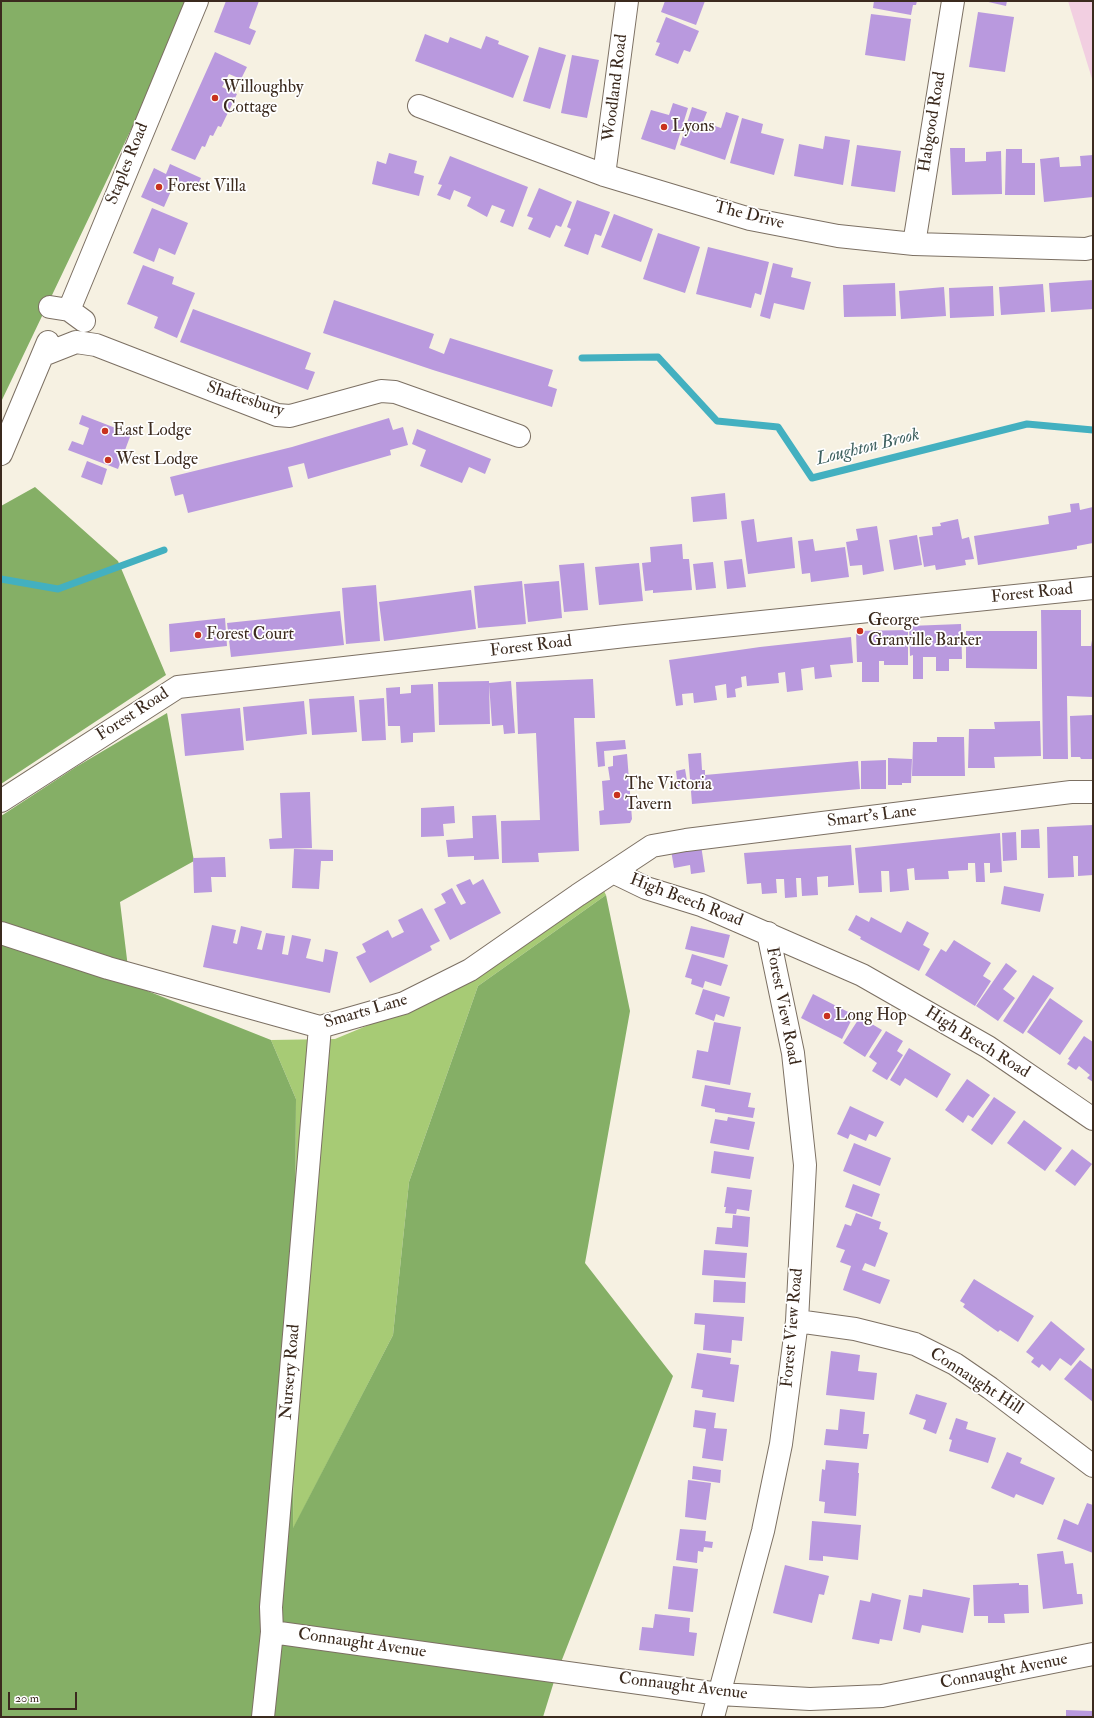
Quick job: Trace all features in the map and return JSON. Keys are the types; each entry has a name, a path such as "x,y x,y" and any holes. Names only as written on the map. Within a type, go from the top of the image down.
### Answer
{"street":[{"name":"Staples Road","path":"68,313 196,1"},
{"name":"Woodland Road","path":"604,175 627,1"},
{"name":"Habgood Road","path":"914,244 953,1"},
{"name":"The Drive","path":"419,106 604,175 750,219 838,236 914,244 1086,249 1093,247"},
{"name":"Shaftesbury","path":"1,454 45,349 76,342 96,345 277,415 290,416 381,391 395,392 519,436"},
{"name":"Forest Road","path":"1,801 178,687 625,636 1093,588"},
{"name":"Smart's Lane","path":"652,846 686,840 1055,794 1093,792"},
{"name":"Smarts Lane","path":"1,933 108,968 320,1027 404,1003 470,970 652,846"},
{"name":"High Beech Road","path":"613,872 646,888 701,905 862,975 988,1047 1093,1119"},
{"name":"Forest View Road","path":"713,1717 763,1531 781,1444 797,1321 805,1165 793,1053 768,933"},
{"name":"Nursery Road","path":"263,1717 272,1632 271,1607 320,1027"},
{"name":"Connaught Hill","path":"797,1321 855,1329 915,1344 955,1364 990,1388 1093,1466"},
{"name":"Connaught Avenue","path":"272,1632 719,1694 810,1699 882,1696 1093,1654"}],"shaded area":[{"path":"1068,1 1093,1 1093,82"}],"green space":[{"path":"1,1 188,1 137,117 1,402"},
{"path":"35,487 118,561 166,675 1,784 1,506"},
{"path":"167,713 194,861 120,902 130,984 271,1040 296,1099 293,1528 393,1335 409,1182 478,986 606,895 630,1011 585,1263 673,1376 556,1675 543,1717 1,1717 1,816 76,767"},
{"path":"601,885 606,895 478,986 409,1182 393,1335 293,1529 296,1099 271,1040 335,1039 388,1017"}],"building":[{"path":"226,1 259,1 249,28 256,31 250,45 214,32"},
{"path":"665,1 705,1 696,25 661,12"},
{"path":"874,1 917,1 916,5 913,5 911,15 873,8"},
{"path":"984,1 1007,1 1006,6"},
{"path":"978,12 1014,17 1005,72 969,67"},
{"path":"871,14 911,19 905,61 865,55"},
{"path":"666,17 699,31 690,52 684,50 678,64 655,55 660,43 656,42"},
{"path":"425,34 448,43 450,37 481,49 486,36 499,41 498,44 529,56 513,98 415,61"},
{"path":"539,47 566,55 550,109 523,101"},
{"path":"215,52 247,67 241,79 229,74 222,87 237,94 221,127 218,126 213,136 210,135 205,147 202,146 195,160 171,150"},
{"path":"572,55 599,60 587,118 561,113"},
{"name":"Lyons","path":"673,103 688,108 675,150 641,139 651,110 669,115"},
{"path":"692,107 707,112 703,122 721,128 726,112 739,116 725,160 680,145"},
{"path":"742,118 763,124 761,133 784,139 774,175 730,163"},
{"path":"825,136 850,140 843,185 794,176 799,144 823,149"},
{"path":"857,145 901,151 895,192 851,186"},
{"path":"950,148 965,148 965,162 986,161 986,152 1001,151 1002,194 952,195"},
{"path":"1006,149 1022,149 1022,163 1035,163 1035,195 1005,195"},
{"path":"389,153 417,161 414,173 424,176 419,196 372,184 377,161 386,164"},
{"path":"1093,155 1093,197 1044,202 1040,159 1059,157 1060,167 1081,166 1080,156"},
{"path":"450,156 528,187 513,227 500,222 505,210 492,205 487,217 467,206 471,197 454,190 450,200 437,195 442,185 438,184"},
{"name":"Forest Villa","path":"170,164 201,178 195,191 175,182 164,207 141,197 154,168 166,174"},
{"path":"539,188 572,202 561,227 556,225 550,238 528,229 533,218 527,216"},
{"path":"577,200 610,212 601,236 595,234 588,255 564,246 571,229 567,227"},
{"path":"152,208 188,223 175,255 159,248 154,262 133,253"},
{"path":"614,214 653,229 641,262 601,247"},
{"path":"658,233 700,247 685,293 643,279"},
{"path":"708,247 769,262 761,295 755,293 751,308 696,294"},
{"path":"773,263 793,268 791,277 811,282 804,310 774,303 770,319 760,316"},
{"path":"143,265 174,277 172,284 195,293 177,338 154,328 158,317 127,304"},
{"path":"1093,280 1093,309 1051,312 1049,283"},
{"path":"895,283 896,316 844,317 843,285"},
{"path":"1043,284 1045,312 1001,315 999,287"},
{"path":"993,286 994,316 950,318 949,288"},
{"path":"944,287 946,316 901,319 899,291"},
{"path":"334,300 434,334 429,348 444,354 450,338 553,370 548,386 557,389 552,407 433,370 323,333"},
{"path":"193,309 311,353 305,369 315,372 308,390 180,342"},
{"path":"82,415 131,434 118,469 68,450 72,441 83,445 89,428 79,424"},
{"path":"389,418 393,430 403,427 408,445 390,450 391,455 308,479 304,463 288,467 293,487 188,513 183,494 175,496 170,477 292,447"},
{"path":"417,429 491,459 485,474 469,467 462,483 420,466 426,450 412,444"},
{"path":"87,461 107,469 102,485 81,477"},
{"path":"725,493 727,519 693,522 691,497"},
{"path":"1079,503 1080,510 1093,507 1093,543 1077,546 1077,549 978,565 974,536 1049,524 1048,516 1071,512 1070,504"},
{"path":"754,519 757,542 792,537 795,568 748,574 741,521"},
{"path":"958,519 962,539 969,537 974,559 965,560 966,565 936,570 935,565 924,567 919,537 933,535 932,527 941,526 940,523"},
{"path":"877,526 884,571 863,575 862,565 850,566 846,542 858,540 856,529"},
{"path":"917,535 922,565 894,570 889,540"},
{"path":"813,539 815,551 845,547 849,577 811,582 810,573 802,574 798,541"},
{"path":"682,544 683,559 689,559 692,590 653,593 653,590 645,591 642,563 651,562 650,547"},
{"path":"742,559 746,587 727,589 724,561"},
{"path":"713,562 716,588 696,590 693,564"},
{"path":"584,563 588,610 564,612 559,565"},
{"path":"639,563 643,601 599,605 595,567"},
{"path":"522,581 526,624 478,628 474,586"},
{"path":"559,581 562,618 528,622 524,584"},
{"path":"376,585 380,641 346,644 342,588"},
{"path":"471,590 476,629 384,641 379,602"},
{"path":"1041,610 1081,610 1081,646 1091,646 1093,634 1093,697 1067,696 1068,759 1043,759"},
{"path":"340,611 344,645 231,657 227,623"},
{"name":"Forest Court","path":"225,618 227,646 170,652 169,624"},
{"path":"961,624 962,659 949,659 949,671 936,671 936,657 923,657 923,679 913,679 913,655 910,656 909,626"},
{"path":"908,630 908,665 884,665 884,661 879,661 879,682 862,682 862,662 857,662 856,631"},
{"path":"966,631 1037,631 1037,669 966,668"},
{"path":"851,637 853,663 830,665 832,677 815,679 814,667 801,669 803,690 787,692 785,672 778,673 779,683 747,686 746,676 741,677 742,687 735,689 736,697 727,698 726,684 715,686 717,700 694,703 693,693 682,694 683,705 676,706 669,660 760,647"},
{"path":"593,679 595,718 574,718 579,851 538,853 539,862 502,863 501,821 540,820 536,733 518,734 516,682"},
{"path":"489,681 490,724 439,725 438,682"},
{"path":"511,681 515,733 504,734 503,725 492,726 489,683"},
{"path":"433,684 435,732 413,733 413,742 401,743 400,726 388,726 386,688 400,687 400,694 411,693 411,685"},
{"path":"354,696 357,732 312,735 309,699"},
{"path":"384,698 386,740 362,741 359,700"},
{"path":"304,701 307,734 246,741 243,707"},
{"path":"240,708 244,750 185,756 181,714"},
{"path":"1093,715 1093,759 1071,757 1070,716"},
{"path":"1040,721 1041,756 994,757 995,768 968,768 969,729 995,729 994,722"},
{"path":"937,737 964,737 965,776 912,776 913,742 937,742"},
{"path":"625,740 626,749 604,751 605,766 598,767 596,742"},
{"path":"701,753 702,770 705,770 705,775 858,761 860,789 692,804 688,754"},
{"name":"The Victoria Tavern","path":"627,754 632,819 630,823 600,825 599,811 604,810 602,781 610,780 608,767 613,766 613,756"},
{"path":"888,758 912,759 911,783 902,783 902,785 888,785"},
{"path":"886,760 886,789 861,789 861,761"},
{"path":"685,769 688,787 678,788 676,771"},
{"path":"310,792 312,848 270,849 269,839 282,838 280,793"},
{"path":"454,806 455,823 443,824 444,836 421,837 421,808"},
{"path":"496,815 499,859 474,860 474,856 448,857 446,840 473,838 472,816"},
{"path":"1093,825 1093,875 1078,876 1078,856 1073,856 1074,877 1048,878 1047,827"},
{"path":"1039,829 1040,848 1021,848 1021,830"},
{"path":"1016,832 1017,860 1003,861 1002,833"},
{"path":"1000,833 1002,872 990,873 990,863 984,863 985,882 976,882 975,863 968,863 968,870 948,871 949,879 915,880 914,868 907,869 909,890 890,892 889,871 881,871 882,892 859,893 855,848"},
{"path":"701,845 705,872 691,874 690,865 674,868 671,850"},
{"path":"851,845 854,885 828,887 828,876 817,877 818,895 802,896 801,878 796,878 797,897 785,898 784,879 776,879 777,893 762,894 761,883 747,884 744,853"},
{"path":"294,849 333,850 333,861 321,861 319,889 292,888"},
{"path":"225,857 226,877 211,877 212,892 194,893 193,858"},
{"path":"470,879 473,885 483,879 501,913 450,940 434,909 446,903 441,894 452,888 461,905 466,903 456,885"},
{"path":"1004,886 1044,894 1040,912 1001,904"},
{"path":"422,908 440,941 430,946 432,950 370,983 356,957 366,952 362,944 388,930 392,938 404,932 398,920"},
{"path":"856,915 869,922 871,917 901,933 907,921 929,933 923,945 930,949 919,971 860,939 861,937 848,930"},
{"path":"212,925 236,930 233,943 237,944 241,926 262,931 257,949 262,950 266,933 285,936 282,954 288,955 292,935 311,939 306,958 323,962 325,949 338,952 330,993 203,967"},
{"path":"691,926 730,935 724,958 685,949"},
{"path":"954,940 991,963 983,976 991,981 975,1006 925,975 941,949 946,952"},
{"path":"692,954 728,965 721,986 705,981 703,988 691,984 692,979 685,977"},
{"path":"1006,963 1017,971 1003,989 1015,998 998,1021 976,1006"},
{"path":"1033,975 1054,988 1023,1034 1003,1021"},
{"path":"703,989 730,997 724,1017 716,1014 714,1021 695,1014"},
{"name":"Long Hop","path":"813,994 854,1015 842,1039 801,1018"},
{"path":"1050,998 1083,1021 1060,1055 1027,1032"},
{"path":"860,1017 882,1030 865,1057 843,1043"},
{"path":"714,1022 741,1027 730,1085 692,1078 697,1050 708,1052"},
{"path":"886,1031 903,1041 897,1051 903,1055 887,1080 872,1071 877,1063 869,1057"},
{"path":"1084,1036 1093,1042 1093,1082 1087,1078 1090,1075 1079,1066 1076,1070 1067,1064 1070,1060 1068,1059"},
{"path":"909,1048 951,1074 937,1098 905,1078 900,1086 890,1080"},
{"path":"967,1079 990,1095 973,1118 968,1115 963,1123 945,1110"},
{"path":"705,1085 751,1093 748,1107 755,1108 753,1118 715,1112 715,1109 701,1106"},
{"path":"994,1097 1016,1112 992,1145 971,1130"},
{"path":"850,1106 884,1122 876,1137 869,1134 866,1141 850,1134 848,1139 837,1134"},
{"path":"728,1117 755,1122 749,1150 710,1143 715,1119 727,1121"},
{"path":"1024,1120 1062,1148 1045,1171 1007,1143"},
{"path":"854,1143 891,1158 880,1186 843,1171"},
{"path":"1072,1149 1092,1164 1075,1186 1055,1171"},
{"path":"714,1151 754,1157 750,1179 711,1173"},
{"path":"853,1184 880,1194 872,1217 845,1207"},
{"path":"727,1187 752,1190 749,1211 737,1209 736,1214 725,1213 726,1207 724,1207"},
{"path":"856,1213 881,1222 879,1229 888,1233 875,1267 865,1263 862,1270 890,1280 880,1304 843,1290 851,1266 840,1262 845,1250 836,1247 845,1224 851,1226"},
{"path":"733,1215 750,1217 748,1247 715,1244 717,1227 732,1228"},
{"path":"704,1250 747,1253 745,1278 702,1275"},
{"path":"974,1279 1034,1316 1018,1342 1000,1330 998,1332 963,1307 965,1304 960,1301"},
{"path":"714,1280 746,1282 745,1303 713,1302"},
{"path":"695,1313 744,1317 742,1341 732,1340 731,1353 703,1350 705,1325 694,1324"},
{"path":"1051,1321 1085,1349 1071,1366 1060,1358 1050,1371 1042,1364 1039,1368 1031,1362 1034,1358 1026,1352"},
{"path":"831,1351 860,1355 858,1371 877,1373 874,1400 826,1395"},
{"path":"697,1353 731,1358 730,1364 739,1365 734,1402 702,1397 703,1390 691,1388"},
{"path":"1080,1360 1093,1370 1093,1402 1064,1379"},
{"path":"916,1394 947,1403 936,1434 923,1429 926,1420 909,1414"},
{"path":"840,1409 865,1412 863,1434 869,1434 867,1449 824,1445 826,1429 838,1430"},
{"path":"695,1410 716,1413 714,1428 727,1429 723,1461 702,1458 706,1429 693,1427"},
{"path":"956,1418 968,1422 966,1429 996,1438 988,1463 949,1451 952,1440 949,1439"},
{"path":"1007,1452 1022,1458 1020,1463 1055,1478 1043,1505 1016,1494 1014,1498 991,1488"},
{"path":"826,1460 859,1463 856,1516 824,1513 825,1502 819,1501 822,1469 825,1470"},
{"path":"693,1466 721,1470 720,1483 692,1479"},
{"path":"688,1480 711,1483 706,1520 685,1517"},
{"path":"1087,1503 1093,1505 1093,1553 1057,1539 1064,1519 1078,1525"},
{"path":"812,1521 861,1525 858,1560 823,1556 823,1561 809,1560"},
{"path":"680,1529 706,1531 705,1541 713,1542 712,1548 704,1547 703,1552 698,1551 697,1563 676,1560"},
{"path":"1063,1551 1065,1564 1073,1563 1077,1594 1082,1594 1083,1604 1043,1609 1037,1554"},
{"path":"785,1565 829,1576 824,1595 819,1594 812,1623 773,1613"},
{"path":"673,1566 698,1569 693,1612 668,1609"},
{"path":"1019,1583 1019,1585 1028,1585 1029,1613 1004,1614 1005,1623 988,1623 988,1616 974,1616 973,1585"},
{"path":"923,1589 970,1598 963,1633 922,1625 920,1633 903,1629 909,1595 922,1597"},
{"path":"872,1593 901,1600 892,1641 880,1639 879,1644 852,1639 860,1600 870,1602"},
{"path":"655,1614 690,1618 689,1632 697,1633 694,1656 639,1650 642,1627 653,1628"},
{"path":"1066,1710 1093,1711 1093,1717 1066,1717"}],"waterway":[{"name":"Loughton Brook","path":"582,358 658,357 717,421 778,427 812,478 1027,424 1093,430"},
{"name":"Loughton Brook","path":"1,579 58,589 164,550"}],"place":[{"name":"Willoughby Cottage","path":"215,98"},
{"name":"Lyons","path":"664,127"},
{"name":"Forest Villa","path":"159,187"},
{"name":"East Lodge","path":"105,431"},
{"name":"West Lodge","path":"108,460"},
{"name":"George Granville Barker","path":"860,631"},
{"name":"Forest Court","path":"198,635"},
{"name":"The Victoria Tavern","path":"617,795"},
{"name":"Long Hop","path":"827,1016"}]}
